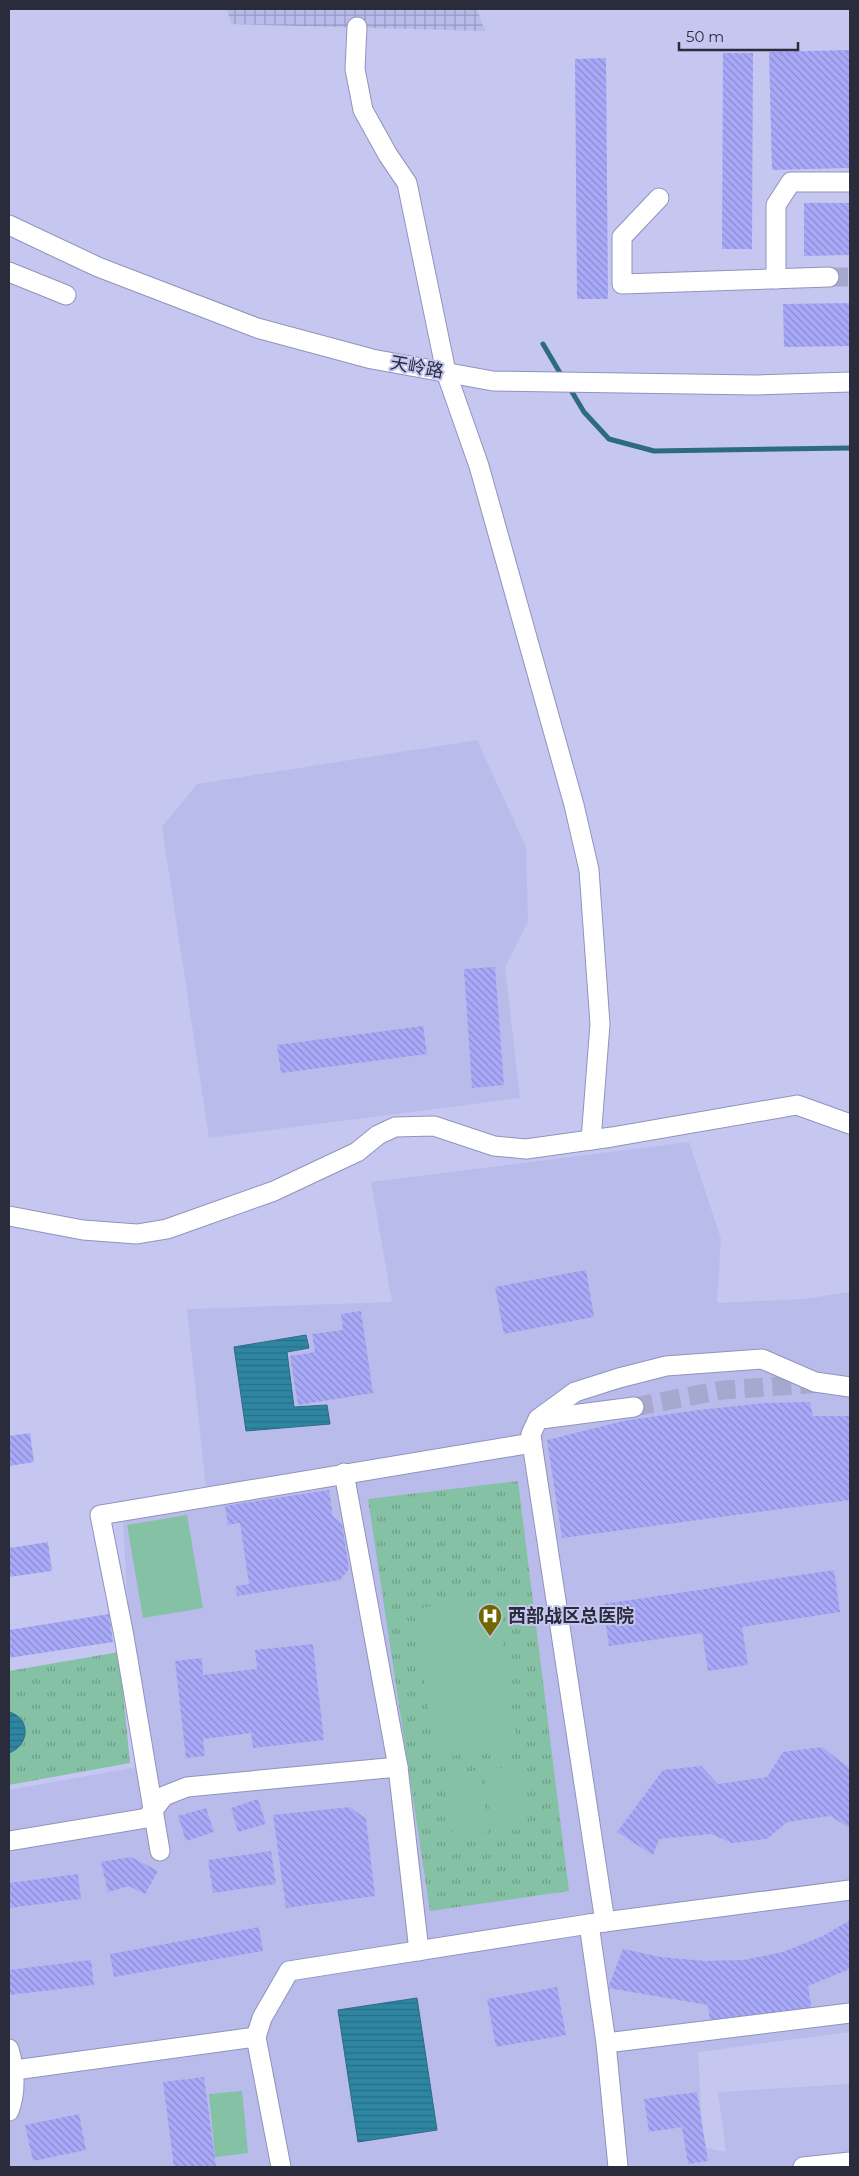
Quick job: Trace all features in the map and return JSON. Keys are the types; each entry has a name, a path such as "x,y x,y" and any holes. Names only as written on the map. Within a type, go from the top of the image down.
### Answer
{"street":[{"path":"357,27 355,69 363,110 388,155 407,183 446,372 479,466 574,805 589,870 600,1024 591,1140"},
{"path":"776,279 776,205 791,182 850,182"},
{"path":"659,198 622,237 622,284 829,277"},
{"name":"天岭路","path":"9,225 98,267 257,328 372,359 493,381 756,385 850,382"},
{"path":"9,272 66,294"},
{"path":"9,1216 83,1230 137,1234 167,1228 274,1190 357,1152 378,1136 394,1127 434,1126 494,1146 526,1149 591,1140 797,1105 850,1124"},
{"path":"618,2167 597,1923 531,1434 538,1420 575,1392 666,1366 762,1359 815,1382 850,1388"},
{"path":"538,1420 634,1407"},
{"path":"160,1851 124,1636 100,1515 532,1443"},
{"path":"344,1473 398,1767 419,1951"},
{"path":"9,1840 147,1818 164,1796 187,1787 398,1767"},
{"path":"281,2167 256,2037 262,2018 288,1971 597,1923 850,1890"},
{"path":"606,2043 850,2013"},
{"path":"15,2070 256,2037"},
{"path":"9,2049 15,2070 14,2099 9,2111"},
{"path":"803,2167 850,2162"}],"shaded area":[{"path":"227,9 477,9 485,31 231,24"},
{"path":"477,740 526,847 528,921 505,967 520,1098 209,1138 162,827 197,784"},
{"name":"西部战区总医院","path":"689,1142 721,1239 717,1303 803,1299 850,1292 850,2032 698,2052 703,2147 726,2152 718,2092 850,2084 850,2167 9,2167 9,1790 137,1767 122,1506 206,1489 187,1309 392,1302 371,1182"},
{"path":"306,1335 309,1348 287,1352 294,1407 327,1405 330,1424 246,1431 234,1347"},
{"path":"9,1712 21,1720 25,1732 21,1744 9,1753"},
{"path":"417,1998 437,2130 358,2142 338,2010"}],"green space":[{"path":"518,1481 569,1891 430,1911 368,1499"},
{"path":"187,1515 203,1608 143,1618 127,1525"},
{"path":"495,1597 518,1746 436,1758 414,1609"},
{"path":"119,1652 130,1763 9,1785 9,1671"},
{"path":"519,1765 529,1828 493,1833 484,1770"},
{"path":"480,1770 489,1833 454,1838 444,1775"},
{"path":"242,2091 248,2153 215,2157 209,2094"}],"building":[{"path":"850,50 850,168 772,170 769,52"},
{"path":"723,53 753,53 752,249 722,249"},
{"path":"606,58 608,299 577,299 575,59"},
{"path":"804,203 850,203 850,255 804,256"},
{"path":"850,303 850,346 784,347 783,304"},
{"path":"495,967 504,1085 472,1088 464,969"},
{"path":"423,1026 427,1054 281,1073 277,1045"},
{"path":"586,1270 594,1317 504,1334 495,1287"},
{"path":"361,1311 373,1393 298,1405 290,1356 315,1352 312,1334 343,1330 341,1314"},
{"path":"810,1402 813,1416 850,1416 850,1500 562,1538 547,1440 623,1421 691,1411 764,1403"},
{"path":"30,1433 34,1462 9,1466 9,1436"},
{"path":"329,1490 333,1516 342,1524 349,1569 340,1580 237,1596 236,1586 249,1584 240,1523 228,1525 225,1506"},
{"path":"48,1542 52,1571 9,1577 9,1548"},
{"path":"834,1570 840,1612 742,1627 748,1665 708,1671 702,1633 609,1646 603,1604"},
{"path":"109,1614 113,1642 9,1658 9,1630"},
{"path":"313,1644 324,1740 253,1748 251,1733 203,1739 205,1756 186,1758 175,1661 202,1658 203,1675 257,1669 255,1650"},
{"path":"822,1747 850,1769 850,1828 830,1816 787,1822 767,1839 732,1843 711,1834 659,1839 653,1855 617,1832 663,1770 701,1766 718,1784 767,1777 783,1752"},
{"path":"258,1799 266,1824 238,1832 231,1808"},
{"path":"350,1807 366,1819 375,1896 286,1908 273,1815"},
{"path":"206,1808 214,1832 186,1841 178,1816"},
{"path":"271,1851 276,1884 213,1893 208,1860"},
{"path":"131,1857 158,1871 145,1894 129,1886 108,1892 101,1862"},
{"path":"78,1874 81,1899 9,1908 9,1883"},
{"path":"850,1920 850,1969 808,1986 812,2011 710,2023 708,2005 608,1988 623,1949 661,1957 705,1961 743,1960 783,1952 823,1936"},
{"path":"259,1927 263,1951 114,1977 110,1954"},
{"path":"91,1960 94,1985 9,1995 9,1970"},
{"path":"557,1987 566,2035 496,2047 487,1999"},
{"path":"204,2077 216,2167 174,2167 163,2082"},
{"path":"697,2092 708,2161 688,2164 682,2127 649,2132 644,2099"},
{"path":"79,2114 86,2150 33,2161 25,2125"}],"waterway":[{"path":"543,344 563,378"},
{"path":"569,387 584,412 609,439 654,451 850,448"}],"tunnel":[{"path":"829,277 850,277"},
{"path":"634,1407 723,1390 822,1383"}],"place":[{"name":"西部战区总医院","path":"490,1637"}]}
